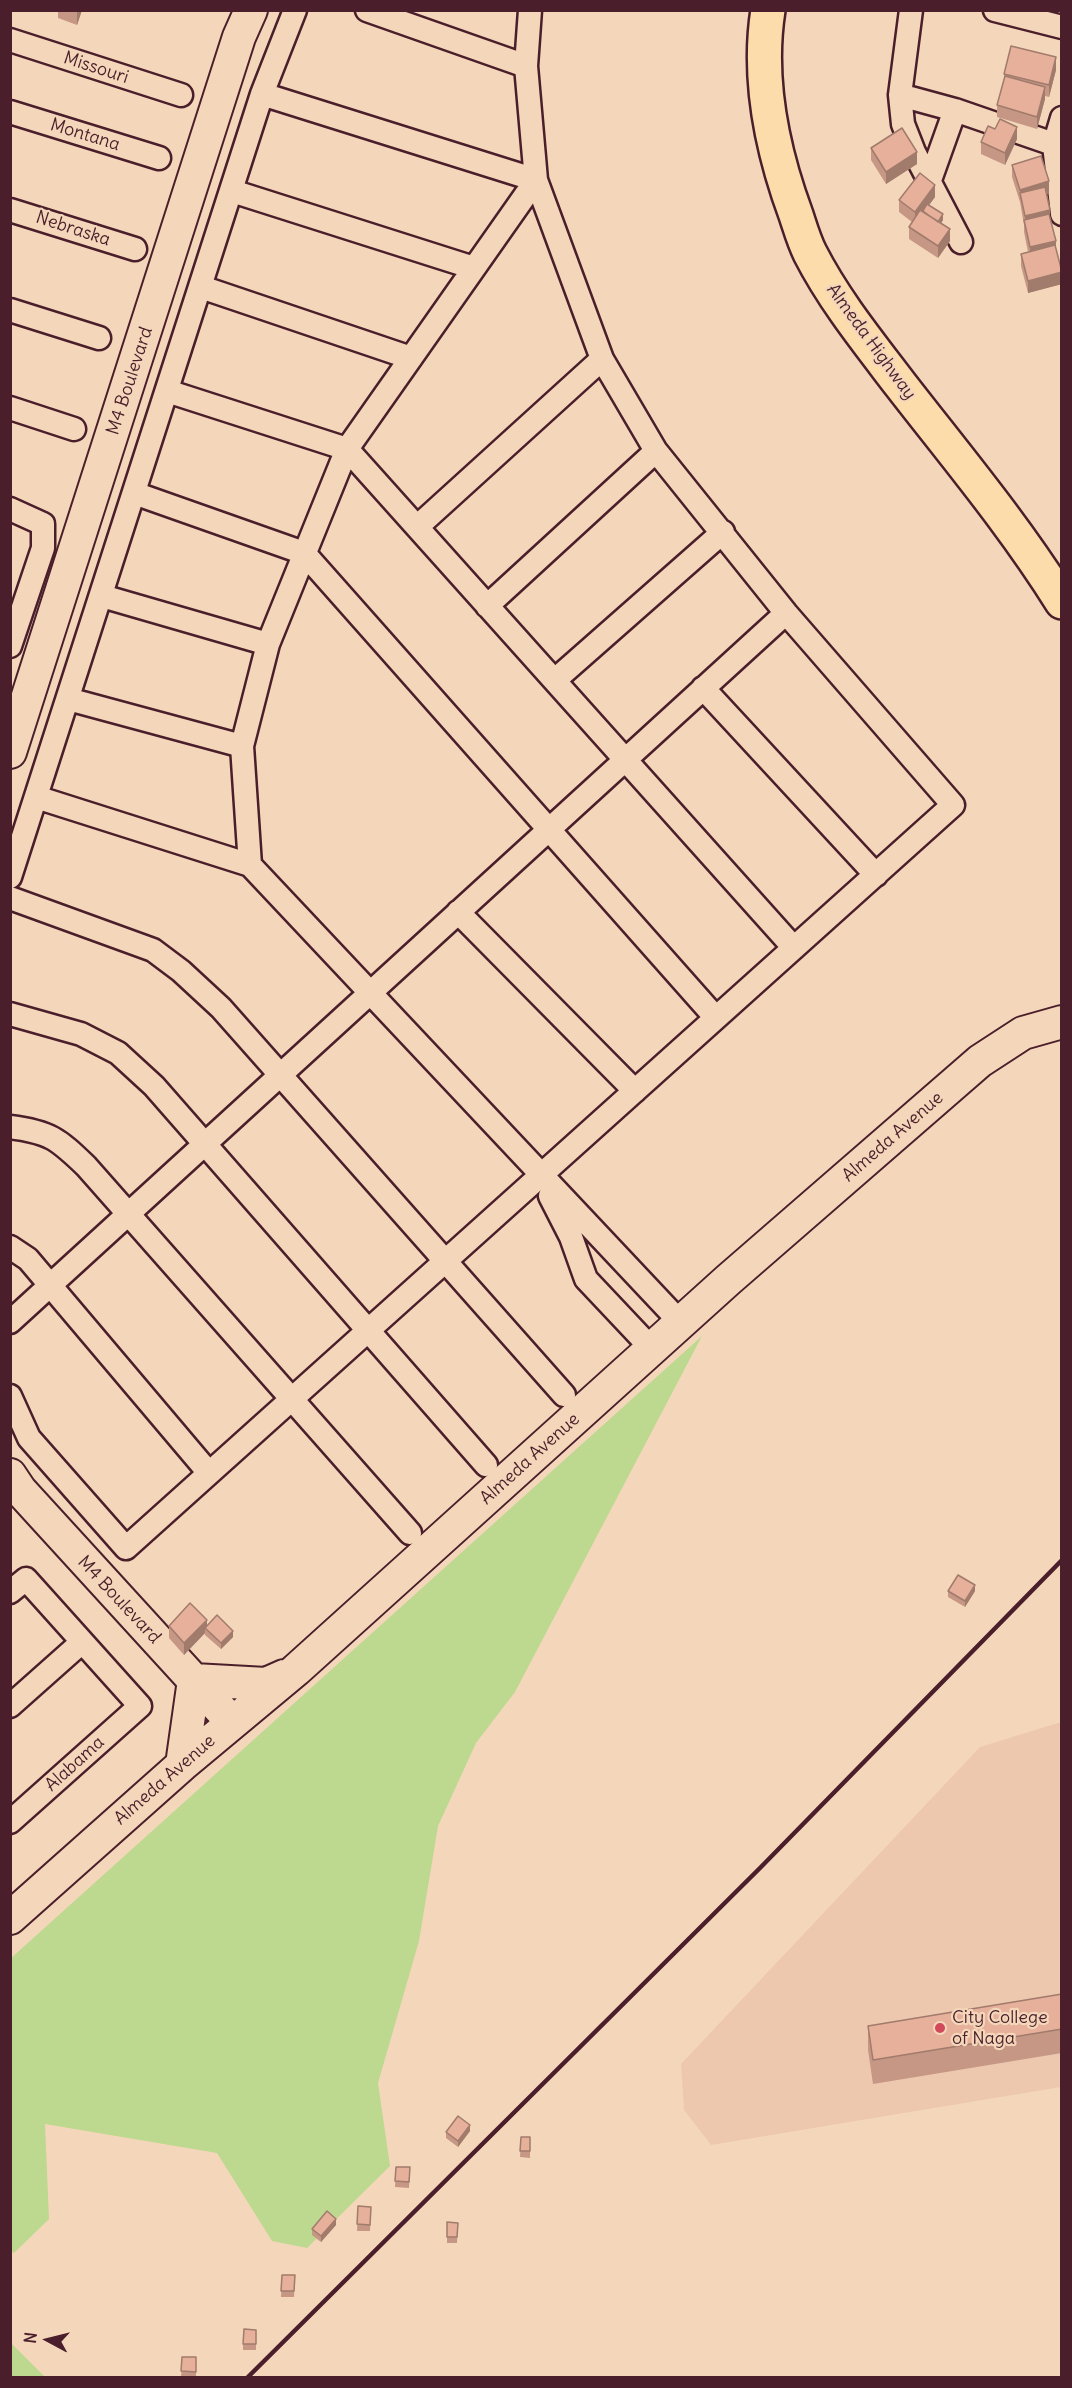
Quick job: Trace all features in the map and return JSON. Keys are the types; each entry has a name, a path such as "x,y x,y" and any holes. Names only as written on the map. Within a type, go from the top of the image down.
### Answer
{"highway":[{"name":"Almeda Highway","path":"768,10 765,57 766,98 772,136 783,179 809,252 855,326 981,488 1062,602"}],"main road":[{"name":"M4 Boulevard","path":"10,752 235,49 251,10"},
{"name":"Almeda Avenue","path":"10,1918 182,1765 296,1670 681,1323 980,1062 1023,1033 1062,1022"},
{"name":"M4 Boulevard","path":"10,1475 20,1491 123,1606 232,1722"},
{"path":"182,1765 194,1680 266,1684 296,1670"}],"street":[{"path":"10,877 262,94 295,10"},
{"path":"367,10 526,66"},
{"path":"10,1396 29,1438 126,1548 953,805 786,613 656,451 602,358 536,180 526,66 530,10"},
{"path":"911,10 900,95 903,124 961,242"},
{"path":"995,10 1062,27"},
{"name":"Missouri","path":"10,40 181,95"},
{"path":"262,94 536,180"},
{"path":"900,95 956,110 1058,146"},
{"path":"930,180 956,110"},
{"name":"Montana","path":"10,112 159,158"},
{"path":"1062,118 1058,146 1062,214"},
{"path":"250,865 242,746 268,644 347,449 536,180"},
{"path":"232,192 474,268"},
{"name":"Nebraska","path":"10,210 135,249"},
{"path":"201,287 411,358"},
{"path":"10,310 99,338"},
{"path":"417,527 602,358"},
{"path":"167,391 347,449 794,948"},
{"path":"10,408 74,429"},
{"path":"488,606 656,451"},
{"path":"134,493 304,553 716,1018"},
{"path":"10,646 43,548 43,524 19,512"},
{"path":"555,680 723,532"},
{"path":"102,596 268,644"},
{"path":"10,1322 786,613"},
{"path":"703,688 876,875"},
{"path":"68,699 242,746"},
{"path":"36,797 250,865 540,1176 681,1323"},
{"path":"10,898 153,950 181,971 221,1008 564,1395"},
{"path":"458,912 635,1091"},
{"path":"10,1014 81,1034 118,1053 154,1086 486,1465"},
{"path":"10,1127 28,1129 58,1139 86,1166 410,1533"},
{"path":"540,1176 571,1237 586,1279 652,1349"},
{"path":"10,1247 28,1259 209,1473"},
{"path":"10,1706 82,1642 18,1586"},
{"name":"Alabama","path":"10,1822 140,1706 82,1642"}],"shaded area":[{"path":"1061,1722 1061,2087 711,2145 684,2110 681,2064 980,1747"}],"green space":[{"path":"702,1336 515,1692 476,1743 438,1826 419,1941 378,2083 390,2166 307,2248 272,2241 217,2153 45,2124 49,2219 14,2253 11,2251 10,1959"},
{"path":"11,2343 45,2377 11,2377"}],"building":[{"path":"1011,46 1056,57 1049,85 1004,74"},
{"path":"1005,76 1045,87 1037,117 997,105"},
{"path":"1000,119 1017,127 1005,153 981,142 988,126 995,129"},
{"path":"902,128 917,152 886,172 871,148"},
{"path":"1041,156 1049,181 1020,190 1012,165"},
{"path":"920,173 935,185 915,212 899,200"},
{"path":"1045,187 1050,210 1025,216 1020,193"},
{"path":"927,204 943,214 938,222 923,211"},
{"path":"920,210 950,229 938,246 909,227"},
{"path":"1049,214 1056,241 1030,247 1024,220"},
{"path":"1055,245 1062,272 1028,281 1021,254"},
{"path":"958,1575 975,1585 965,1601 948,1591"},
{"path":"190,1603 207,1620 184,1643 169,1626"},
{"path":"217,1615 233,1631 221,1643 205,1628"},
{"path":"1062,1994 1062,2029 873,2060 868,2026"},
{"path":"458,2116 470,2125 458,2141 446,2132"},
{"path":"521,2137 530,2137 530,2151 520,2151"},
{"path":"396,2167 410,2167 409,2182 395,2181"},
{"path":"358,2206 371,2207 370,2225 357,2224"},
{"path":"327,2211 336,2219 321,2236 312,2229"},
{"path":"447,2222 458,2223 457,2237 447,2237"},
{"path":"282,2275 295,2275 294,2291 281,2291"},
{"path":"244,2329 256,2330 256,2344 243,2344"},
{"path":"182,2357 196,2357 196,2372 181,2371"}],"railway":[{"path":"247,2378 760,1868 1062,1560"}],"place":[{"name":"City College of Naga","path":"940,2028"}]}
